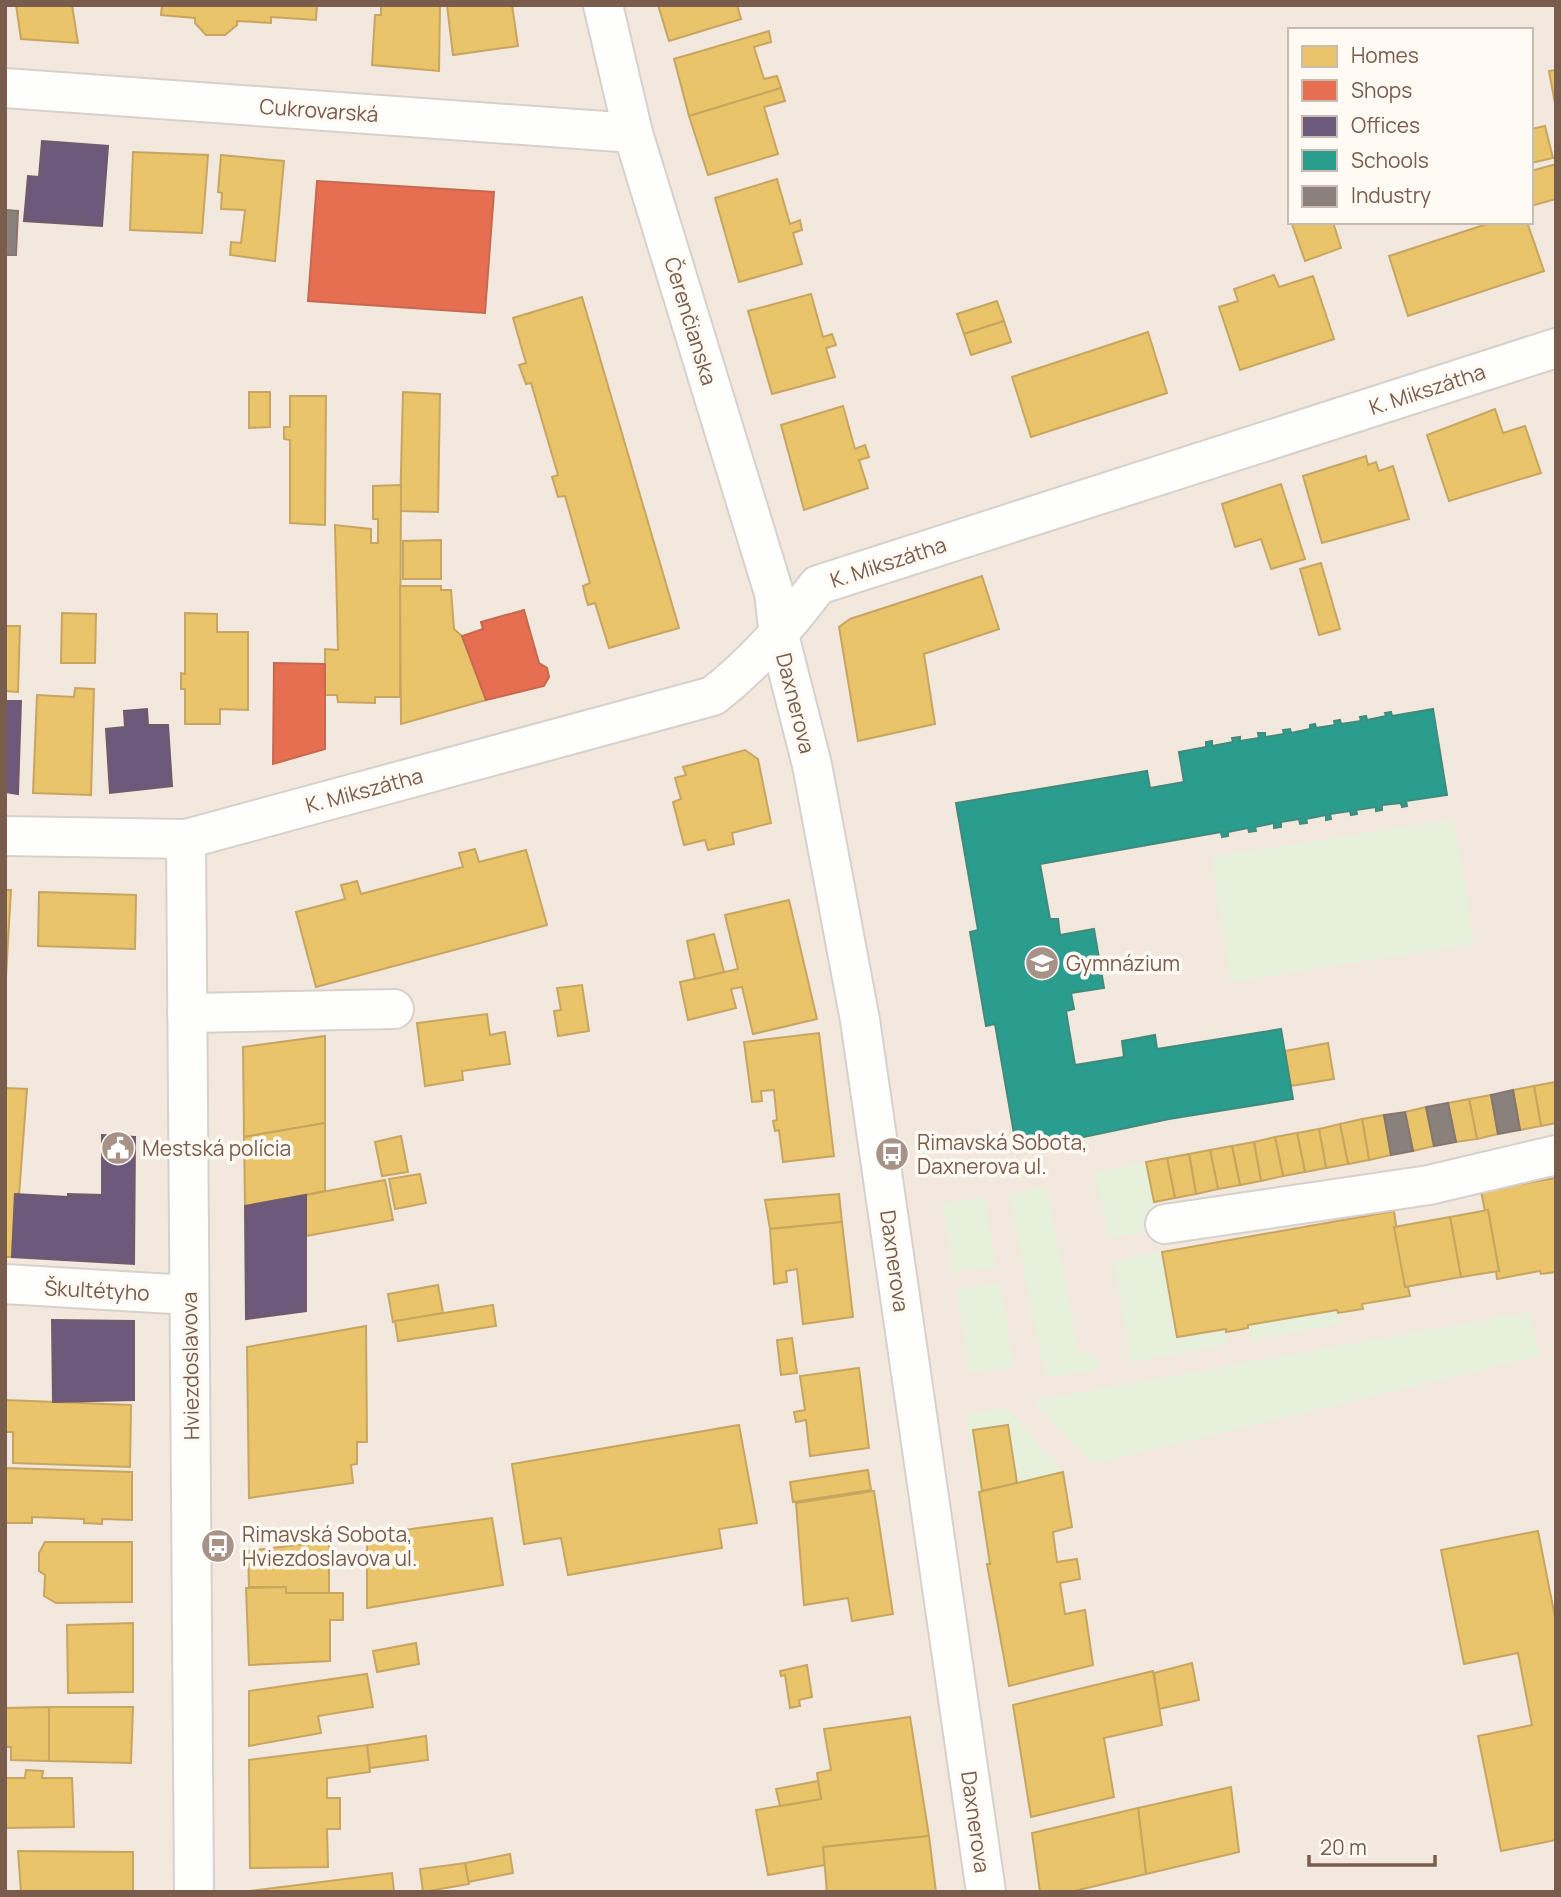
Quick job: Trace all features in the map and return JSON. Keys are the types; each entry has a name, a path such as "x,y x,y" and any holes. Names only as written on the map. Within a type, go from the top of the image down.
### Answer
{"street":[{"name":"Čerenčianska","path":"603,5 633,133 774,593 779,635"},
{"name":"Cukrovarská","path":"5,88 633,133"},
{"name":"K. Mikszátha","path":"5,836 186,839 713,696 743,673 779,635 818,585 1556,348"},
{"name":"Daxnerova","path":"779,635 812,765 860,1020 986,1892"},
{"name":"Hviezdoslavova","path":"186,839 194,1892"},
{"path":"187,1013 394,1009"},
{"path":"1165,1224 1429,1185 1556,1155"},
{"name":"Škultétyho","path":"5,1284 189,1295"}],"shaded area":[{"path":"5,5 1556,5 1556,1892 5,1892"}],"green space":[{"path":"1454,819 1474,944 1231,982 1211,857"},
{"path":"1146,1162 1160,1230 1108,1238 1095,1172"},
{"path":"1046,1187 1079,1354 1090,1353 1098,1358 1099,1365 1096,1370 1045,1377 1009,1194"},
{"path":"984,1197 997,1267 953,1272 942,1204"},
{"path":"1162,1252 1177,1337 1226,1329 1228,1344 1131,1362 1113,1260"},
{"path":"1000,1283 1014,1367 969,1373 956,1289"},
{"path":"1337,1310 1340,1324 1251,1340 1248,1325"},
{"path":"1529,1312 1540,1356 1092,1464 1032,1401"},
{"path":"1002,1408 1010,1411 1063,1472 1017,1483 1008,1426 973,1430 982,1491 979,1492 966,1415"}],"building: Homes":[{"path":"16,5 72,5 78,43 21,39"},
{"path":"162,5 317,5 316,20 271,17 271,23 237,21 237,25 225,35 206,35 195,23 195,18 161,15"},
{"path":"381,5 440,5 439,71 372,65 375,15 381,15"},
{"path":"447,5 512,5 518,46 453,55"},
{"path":"658,5 737,5 741,19 669,41"},
{"path":"769,31 771,42 754,47 764,79 777,76 781,88 689,116 674,59"},
{"path":"1556,70 1556,109 1549,71"},
{"path":"781,88 785,101 764,107 778,154 708,175 689,116"},
{"path":"1545,126 1553,158 1533,163 1533,129"},
{"path":"133,152 208,155 202,233 130,230"},
{"path":"221,155 284,161 275,261 230,255 231,242 241,243 245,210 221,209 222,193 218,192"},
{"path":"1556,164 1556,199 1533,205 1533,170"},
{"path":"777,179 790,224 800,220 802,230 793,233 802,264 739,282 715,198"},
{"path":"1292,224 1334,224 1341,248 1305,261"},
{"path":"1487,224 1528,224 1544,271 1408,316 1389,256"},
{"path":"1274,275 1279,287 1313,276 1334,339 1240,370 1219,307 1238,301 1234,289"},
{"path":"811,294 823,337 832,334 836,345 826,348 835,377 772,394 748,311"},
{"path":"582,297 679,628 609,648 595,603 588,605 585,595 583,586 590,583 565,496 558,497 552,477 558,475 531,383 526,384 519,365 526,363 513,318"},
{"path":"997,301 1004,321 964,334 957,314"},
{"path":"1004,321 1011,342 971,355 964,334"},
{"path":"1148,332 1167,393 1031,437 1012,377"},
{"path":"249,392 270,392 270,427 249,428"},
{"path":"403,392 440,394 438,512 400,511"},
{"path":"290,396 326,396 325,525 290,523 290,440 284,439 284,427 290,427"},
{"path":"843,406 855,449 865,445 869,457 859,460 868,488 804,510 781,425"},
{"path":"1495,409 1503,433 1525,426 1541,473 1449,501 1427,435"},
{"path":"1366,456 1368,465 1376,462 1379,471 1393,466 1409,519 1322,543 1303,476"},
{"path":"1281,484 1305,559 1271,569 1261,539 1235,547 1222,504"},
{"path":"401,485 400,697 375,697 375,703 338,702 337,695 325,695 325,649 338,650 335,525 371,529 371,543 378,543 378,519 373,519 373,486"},
{"path":"441,540 441,579 403,579 403,541"},
{"path":"1321,563 1340,629 1319,635 1300,569"},
{"path":"982,576 999,629 924,654 935,724 858,741 839,627 850,619"},
{"path":"400,586 441,586 441,590 451,590 454,629 462,636 486,700 401,724"},
{"path":"62,613 96,614 95,663 61,663"},
{"path":"185,613 217,614 217,632 248,632 248,710 220,709 220,724 185,724 185,689 181,689 181,673 185,674"},
{"path":"5,626 20,626 18,692 5,691"},
{"path":"75,688 94,689 91,795 33,793 37,695 74,697"},
{"path":"745,750 758,759 771,823 732,833 734,844 708,850 705,840 684,845 673,802 681,799 675,778 686,775 683,767"},
{"path":"475,849 479,862 526,850 547,925 316,987 296,912 345,899 341,885 357,881 361,894 463,867 459,853"},
{"path":"5,890 11,890 8,941 5,940"},
{"path":"39,892 136,895 135,949 38,946"},
{"path":"789,900 817,1019 753,1034 742,987 731,989 736,1008 688,1020 680,982 738,969 725,915"},
{"path":"714,934 724,972 695,979 687,941"},
{"path":"5,940 8,941 5,996"},
{"path":"582,985 589,1031 558,1036 554,1011 561,1010 557,988"},
{"path":"487,1014 490,1035 505,1032 510,1064 462,1071 463,1080 425,1086 417,1023"},
{"path":"819,1033 834,1156 783,1162 779,1130 775,1131 773,1121 777,1120 774,1090 761,1091 762,1101 752,1102 744,1042"},
{"path":"325,1036 325,1123 244,1137 243,1047"},
{"path":"1328,1043 1334,1079 1290,1086 1285,1051"},
{"path":"1555,1082 1556,1123 1541,1126 1534,1086"},
{"path":"1534,1086 1541,1126 1520,1130 1513,1090"},
{"path":"5,1088 27,1089 19,1195 15,1194 12,1257 5,1257"},
{"path":"1491,1095 1498,1134 1477,1139 1469,1099"},
{"path":"1469,1099 1477,1139 1456,1142 1448,1103"},
{"path":"1426,1107 1434,1146 1413,1151 1405,1112"},
{"path":"1384,1115 1391,1155 1369,1160 1362,1119"},
{"path":"1362,1119 1369,1160 1348,1164 1340,1124"},
{"path":"325,1123 325,1191 245,1206 244,1137"},
{"path":"1340,1124 1348,1164 1326,1168 1319,1129"},
{"path":"1319,1129 1326,1168 1305,1172 1297,1133"},
{"path":"1297,1133 1305,1172 1283,1176 1275,1137"},
{"path":"401,1136 408,1172 382,1176 375,1142"},
{"path":"1275,1137 1283,1176 1261,1181 1254,1142"},
{"path":"1254,1142 1261,1181 1240,1185 1232,1146"},
{"path":"1232,1146 1240,1185 1218,1189 1210,1150"},
{"path":"1210,1150 1218,1189 1196,1194 1189,1154"},
{"path":"1189,1154 1196,1194 1175,1198 1167,1158"},
{"path":"1167,1158 1175,1198 1154,1202 1146,1162"},
{"path":"420,1174 426,1203 395,1209 389,1179"},
{"path":"1556,1178 1556,1272 1541,1274 1540,1271 1497,1279 1496,1271 1499,1271 1488,1210 1485,1211 1481,1191"},
{"path":"385,1180 393,1220 306,1236 306,1195"},
{"path":"839,1194 842,1222 770,1229 765,1200"},
{"path":"1488,1210 1499,1271 1461,1277 1450,1217"},
{"path":"1394,1211 1405,1287 1408,1287 1410,1296 1362,1304 1363,1309 1338,1313 1337,1310 1248,1325 1248,1328 1238,1330 1226,1332 1226,1329 1177,1337 1162,1252"},
{"path":"1450,1217 1461,1277 1405,1287 1394,1227"},
{"path":"842,1222 853,1317 803,1324 797,1269 786,1271 787,1282 774,1284 770,1229"},
{"path":"438,1285 443,1313 393,1322 388,1294"},
{"path":"493,1305 496,1326 398,1341 395,1321"},
{"path":"366,1326 367,1442 357,1442 357,1464 351,1465 353,1483 249,1498 247,1347"},
{"path":"792,1338 797,1373 781,1375 777,1340"},
{"path":"859,1368 869,1448 810,1456 806,1420 796,1422 794,1412 805,1410 800,1376"},
{"path":"5,1400 131,1405 130,1467 13,1463 13,1432 5,1432"},
{"path":"739,1425 757,1523 719,1529 722,1548 568,1575 561,1538 524,1544 512,1464"},
{"path":"1008,1425 1017,1483 982,1491 973,1430"},
{"path":"5,1468 132,1472 132,1520 102,1519 102,1524 84,1523 84,1519 32,1517 32,1523 5,1523"},
{"path":"868,1470 871,1490 793,1502 790,1482"},
{"path":"1063,1472 1072,1527 1053,1532 1057,1562 1077,1559 1080,1579 1060,1583 1065,1614 1085,1610 1093,1665 1009,1686 987,1564 990,1564 979,1492"},
{"path":"874,1491 893,1614 852,1621 848,1598 804,1605 796,1503"},
{"path":"492,1518 503,1585 367,1608 367,1535"},
{"path":"1538,1531 1556,1622 1556,1840 1501,1851 1478,1736 1532,1725 1518,1653 1464,1664 1441,1550"},
{"path":"329,1541 329,1593 286,1593 286,1587 249,1587 248,1551"},
{"path":"45,1542 132,1542 132,1602 56,1603 44,1596 45,1575 39,1571 39,1553"},
{"path":"286,1587 286,1593 343,1593 343,1620 330,1620 330,1661 249,1665 246,1588"},
{"path":"133,1623 133,1692 68,1693 67,1625"},
{"path":"416,1643 419,1664 377,1672 373,1651"},
{"path":"1192,1663 1199,1700 1159,1709 1154,1673"},
{"path":"807,1665 812,1697 799,1700 800,1706 790,1708 785,1675 781,1676 780,1671"},
{"path":"1153,1671 1162,1725 1104,1738 1114,1797 1031,1817 1013,1705"},
{"path":"367,1674 373,1707 318,1716 321,1733 249,1746 249,1691"},
{"path":"49,1707 49,1761 11,1760 11,1747 5,1747 5,1708"},
{"path":"49,1707 133,1707 131,1763 49,1761"},
{"path":"910,1717 929,1836 823,1847 825,1865 768,1875 756,1810 821,1799 817,1773 831,1770 824,1729"},
{"path":"426,1736 428,1760 370,1768 367,1745"},
{"path":"367,1745 370,1772 327,1778 327,1798 340,1798 340,1829 327,1829 328,1867 250,1868 249,1760"},
{"path":"26,1770 43,1771 42,1778 72,1778 74,1827 5,1828 5,1778 25,1778"},
{"path":"818,1781 821,1799 780,1806 776,1789"},
{"path":"1231,1787 1239,1852 1146,1874 1138,1808"},
{"path":"1138,1808 1146,1874 1070,1892 1040,1892 1032,1833"},
{"path":"929,1836 936,1892 827,1892 823,1847"},
{"path":"18,1851 133,1852 133,1892 21,1892"},
{"path":"510,1854 513,1873 468,1882 465,1863"},
{"path":"465,1863 469,1884 423,1892 420,1869"},
{"path":"392,1873 394,1892 250,1892 250,1891"}],"building: Shops":[{"path":"317,181 494,192 485,313 308,301"},
{"path":"524,610 539,663 547,668 549,677 544,686 486,700 462,636 483,629 481,622"},
{"path":"274,663 325,664 325,749 273,764"}],"building: Offices":[{"path":"42,141 108,146 102,226 24,221 28,176 39,177"},
{"path":"5,701 21,701 18,794 5,792"},
{"path":"147,709 148,725 168,725 172,786 110,793 106,729 125,727 124,711"},
{"path":"102,1135 135,1137 134,1264 12,1257 15,1194 68,1197 68,1194 102,1195"},
{"path":"306,1195 306,1311 246,1319 245,1206"},
{"path":"52,1320 134,1321 134,1400 53,1402"}],"building: Schools":[{"path":"1433,709 1447,795 1406,801 1407,806 1402,807 1401,803 1382,805 1382,810 1376,811 1376,807 1356,810 1357,814 1351,815 1350,811 1330,814 1331,819 1326,820 1326,815 1306,819 1307,823 1300,824 1299,819 1281,822 1281,827 1274,828 1274,823 1255,827 1256,831 1249,832 1248,828 1228,832 1228,836 1222,837 1221,832 1040,864 1050,919 1058,919 1060,935 1094,929 1104,988 1071,993 1074,1009 1066,1011 1075,1065 1124,1057 1122,1041 1155,1035 1157,1049 1281,1029 1293,1099 1169,1119 1017,1151 995,1024 986,1026 970,932 978,930 956,803 1147,771 1150,788 1184,782 1179,752 1206,747 1206,742 1212,741 1212,746 1233,742 1232,738 1240,737 1240,741 1259,738 1258,733 1265,733 1265,737 1284,734 1283,730 1290,729 1291,733 1310,729 1310,725 1315,724 1316,728 1335,725 1334,721 1340,720 1341,724 1361,721 1360,717 1366,716 1367,720 1386,716 1385,713 1391,712 1392,716"}],"building: Industry":[{"path":"5,210 18,211 16,255 5,255"},
{"path":"1513,1090 1520,1130 1498,1134 1491,1095"},
{"path":"1448,1103 1456,1142 1434,1146 1426,1107"},
{"path":"1405,1112 1413,1151 1391,1155 1384,1115"}],"place":[{"name":"Gymnázium","path":"1042,963"},
{"name":"Mestská polícia","path":"118,1148"},
{"name":"Rimavská Sobota, Daxnerova ul.","path":"892,1154"},
{"name":"Rimavská Sobota, Hviezdoslavova ul.","path":"218,1546"}]}
